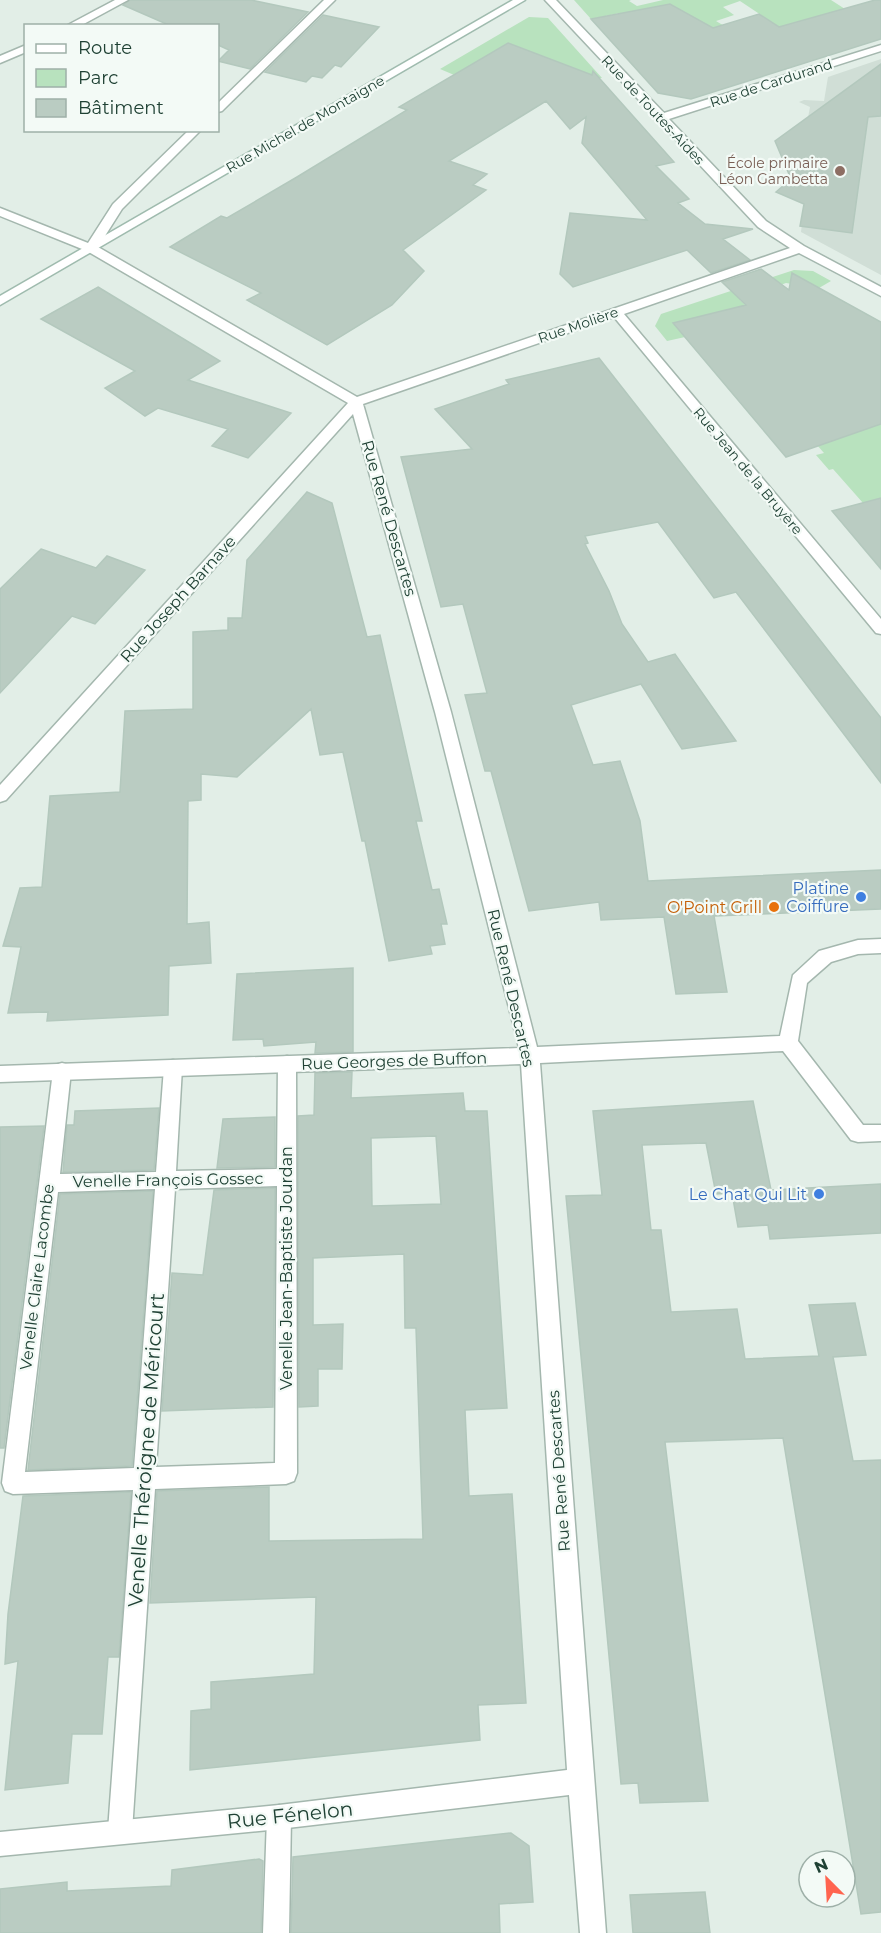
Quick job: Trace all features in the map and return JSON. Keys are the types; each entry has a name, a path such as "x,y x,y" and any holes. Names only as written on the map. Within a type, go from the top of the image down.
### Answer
{"street":[{"path":"75,24 123,0"},
{"path":"219,108 330,0"},
{"name":"Rue Michel de Montaigne","path":"0,301 495,9 520,0"},
{"name":"Rue de Toutes-Aides","path":"550,0 762,224 800,249 881,291"},
{"name":"Rue de Cardurand","path":"661,118 881,48"},
{"path":"0,60 24,49"},
{"path":"91,248 117,207 194,132"},
{"path":"0,212 91,248 356,402"},
{"name":"Rue Molière","path":"356,402 800,249"},
{"name":"Rue Jean de la Bruyère","path":"616,312 881,629"},
{"name":"Rue Joseph Barnave","path":"0,796 356,402"},
{"name":"Rue René Descartes","path":"356,402 443,712 530,1056 580,1781 593,1933"},
{"path":"881,946 858,947 825,956 799,980 788,1043 858,1134 881,1133"},
{"name":"Rue Georges de Buffon","path":"0,1074 530,1056 788,1043"},
{"name":"Venelle Jean-Baptiste Jourdan","path":"145,1479 286,1473 287,1064"},
{"name":"Venelle Théroigne de Méricourt","path":"120,1831 173,1068"},
{"name":"Venelle Claire Lacombe","path":"62,1071 13,1483 145,1479"},
{"name":"Venelle François Gossec","path":"49,1183 165,1178 286,1177"},
{"name":"Rue Fénelon","path":"0,1844 279,1817 580,1781"},
{"path":"276,1933 279,1817"}],"shaded area":[{"name":"École primaire Léon Gambetta","path":"881,59 881,275 801,232 805,198 780,193 795,189 778,143 783,135 804,139 810,107 799,102 824,101 828,77"}],"green space":[{"path":"574,0 631,0 629,1 637,6 663,0 831,0 845,9 794,37 740,1 723,7 734,15 716,21 736,33 633,26 620,13 591,19"},
{"path":"529,17 548,18 602,78 593,78 523,104 440,69","holes":["508,43 534,53 469,67"]},
{"path":"794,270 813,271 831,281 819,288 786,283 740,300 875,426 881,424 881,498 863,503 833,469 829,470 816,455 824,453 768,389 685,337 667,341 655,326 661,314"}],"building":[{"path":"130,0 251,0 308,12 250,69 219,61 229,50 219,45 219,24 166,24 123,5"},
{"path":"881,0 881,39 691,99 658,93 591,19 670,4 713,28 759,14 779,27"},
{"path":"323,15 379,27 341,67 335,65 322,78 312,76 306,82 265,72"},
{"path":"508,43 592,75 593,71 674,162 656,166 689,199 678,203 705,224 753,229 723,239 750,260 711,273 687,250 573,287 560,274 570,213 647,220 582,143 586,117 570,129 546,101 449,161 487,174 473,185 486,190 403,250 424,271 392,305 327,345 247,300 261,293 170,247 221,216 227,218 297,177 407,110 399,107"},
{"name":"École primaire Léon Gambetta","path":"881,64 881,116 868,117 852,233 800,226 804,204 776,192 791,179 775,141"},
{"path":"761,269 789,290 792,273 881,322 881,424 786,457 673,323 746,305 722,282"},
{"path":"98,287 220,361 188,380 291,413 248,458 212,446 228,429 158,408 145,416 105,388 135,371 41,319"},
{"path":"599,358 881,718 881,783 736,592 714,598 658,522 585,536 588,543 585,544 609,591 622,624 648,662 675,654 736,741 682,749 641,684 571,705 593,765 620,761 640,821 648,881 881,870 881,909 714,916 727,992 676,994 664,917 601,920 599,902 529,911 491,771 485,771 465,695 487,693 463,604 441,607 401,457 472,449 435,409 509,384 506,380"},
{"path":"307,492 332,503 367,637 380,635 422,821 416,821 432,890 439,889 447,924 441,924 445,944 430,946 432,954 389,961 365,841 362,841 343,752 320,755 311,709 237,777 201,774 201,800 188,801 187,924 209,922 211,963 169,966 168,1015 47,1021 48,1012 8,1013 21,947 3,946 20,888 42,887 50,796 120,792 125,711 193,709 193,632 228,630 228,618 242,618 247,560"},
{"path":"881,498 881,569 832,511"},
{"path":"41,549 96,568 107,556 145,570 95,624 72,616 0,693 0,589"},
{"path":"353,968 353,1052 315,1053 316,1042 264,1046 263,1039 233,1040 237,974"},
{"path":"352,1072 351,1098 463,1093 465,1111 487,1111 507,1408 465,1410 469,1496 512,1494 526,1703 478,1705 480,1740 190,1770 191,1711 211,1709 211,1682 314,1674 316,1597 150,1603 157,1491 269,1487 269,1541 423,1539 416,1328 405,1328 404,1254 313,1258 313,1325 343,1324 342,1369 318,1369 318,1406 299,1407 298,1116 314,1115 315,1073","holes":["436,1136 441,1204 372,1206 371,1138"]},
{"path":"753,1101 771,1190 881,1184 881,1233 770,1239 768,1225 738,1227 732,1193 716,1194 706,1143 642,1145 651,1230 661,1230 671,1312 737,1309 745,1359 819,1356 809,1305 855,1303 866,1355 833,1357 853,1461 881,1460 881,1912 861,1914 857,1890 857,1849 850,1849 783,1438 665,1442 708,1801 640,1803 638,1783 621,1784 566,1196 602,1195 593,1111"},
{"path":"159,1108 154,1170 63,1172 67,1125 74,1125 75,1111"},
{"path":"275,1117 275,1167 217,1168 223,1119"},
{"path":"44,1126 4,1448 0,1448 0,1127"},
{"path":"275,1188 273,1407 162,1411 172,1273 203,1275 214,1190"},
{"path":"153,1191 132,1466 28,1470 60,1194"},
{"path":"131,1492 119,1657 108,1657 102,1734 72,1734 68,1783 5,1790 18,1661 5,1664 8,1614 23,1496"},
{"path":"511,1833 529,1846 533,1902 499,1904 500,1933 291,1933 293,1857"},
{"path":"259,1859 263,1861 261,1933 0,1933 0,1889 67,1882 67,1891 171,1886 172,1870"},
{"path":"705,1892 710,1933 633,1933 630,1895"}],"place":[{"name":"École primaire Léon Gambetta","path":"840,171"},
{"name":"Platine Coiffure","path":"861,897"},
{"name":"O'Point Grill","path":"774,907"},
{"name":"Le Chat Qui Lit","path":"819,1194"}]}
